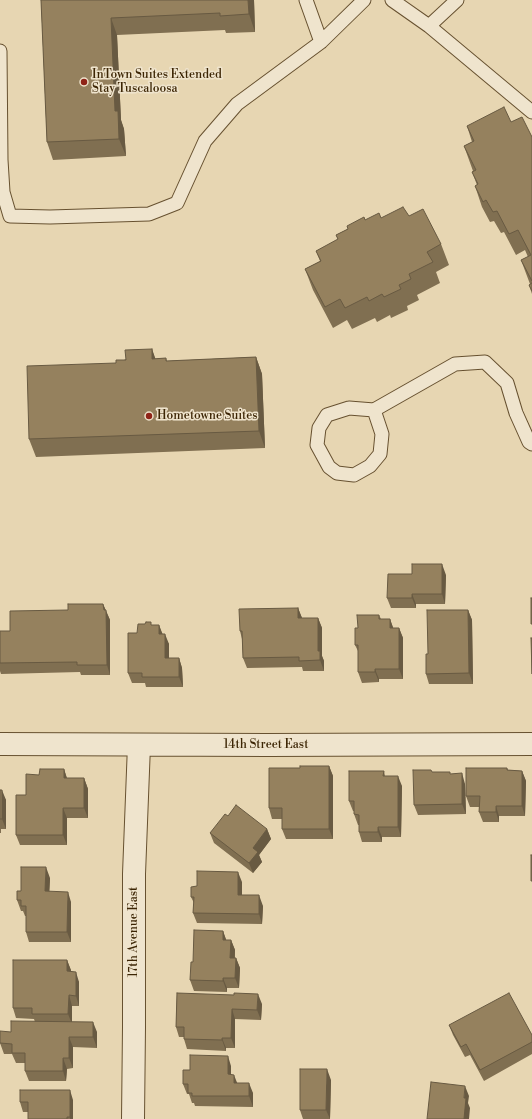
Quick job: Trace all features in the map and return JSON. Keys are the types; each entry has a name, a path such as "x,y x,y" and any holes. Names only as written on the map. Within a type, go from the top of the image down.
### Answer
{"street":[{"name":"14th Street East","path":"0,744 532,744"},
{"name":"17th Avenue East","path":"133,1119 134,874 139,745"}],"lane":[{"path":"306,0 321,42"},
{"path":"0,51 2,176 3,192 10,216 57,217 149,214 177,203 205,141 237,104 321,42 364,0"},
{"path":"392,0 429,26 532,112"},
{"path":"429,26 457,0"},
{"path":"374,410 382,434 380,454 370,466 354,475 337,473 329,467 317,445 319,428 327,415 349,408 374,410 455,364 485,362 507,383 516,413 529,442 532,444"}],"building":[{"name":"InTown Suites Extended Stay Tuscaloosa","path":"41,0 248,0 249,14 220,16 220,13 111,18 115,111 118,111 119,139 47,142"},
{"path":"504,107 511,122 522,117 532,137 532,281 521,260 531,255 518,230 509,234 497,211 493,212 486,200 483,202 475,186 478,184 472,172 476,170 464,146 474,141 467,126"},
{"path":"403,207 409,216 423,209 441,244 427,252 433,262 409,274 411,279 399,285 401,289 384,297 382,294 369,301 367,297 345,308 340,299 325,307 305,269 321,261 316,251 338,239 336,235 348,229 347,226 364,217 365,220 379,213 381,218"},
{"path":"532,283 532,291 529,285"},
{"name":"Hometowne Suites","path":"152,349 152,359 166,358 166,361 256,357 259,431 29,439 27,366 116,363 116,360 126,360 125,350"},
{"path":"412,564 442,564 442,594 412,594 412,598 387,598 388,574 412,574"},
{"path":"532,598 532,624 531,624"},
{"path":"68,604 103,604 104,610 106,610 107,665 77,665 77,662 0,663 0,631 10,631 10,611 68,610"},
{"path":"298,608 298,618 318,618 318,651 320,651 320,660 299,661 299,657 243,658 242,631 240,631 239,609"},
{"path":"427,610 468,610 469,673 426,674 426,654 428,654"},
{"path":"357,615 379,615 379,619 390,619 390,628 399,628 399,669 375,669 375,672 358,672 358,645 355,645 355,628 358,628"},
{"path":"146,622 151,622 151,625 159,625 159,634 165,634 165,658 179,658 179,677 142,677 142,673 128,673 128,633 137,633 138,624 145,624"},
{"path":"531,638 532,638 532,674"},
{"path":"300,766 329,766 329,829 282,829 282,808 269,808 269,768 300,768"},
{"path":"466,768 507,768 507,770 522,771 522,806 496,806 496,812 479,812 480,796 466,796"},
{"path":"40,769 64,769 64,778 84,778 84,808 63,808 63,835 16,835 16,795 26,795 26,774 39,775"},
{"path":"413,770 450,772 450,774 462,773 462,804 414,805"},
{"path":"349,771 384,771 383,776 398,776 398,827 378,827 378,832 359,832 359,815 354,814 354,801 349,801"},
{"path":"0,790 2,790 2,819 0,819"},
{"path":"236,805 267,829 253,848 258,852 249,863 210,833 225,814 228,816"},
{"path":"532,855 532,881 531,881"},
{"path":"21,867 46,867 45,891 68,892 67,932 26,932 26,906 21,906 21,900 17,900 17,891 21,891"},
{"path":"197,871 238,872 238,895 259,895 259,914 193,913 194,897 191,897 191,887 197,886"},
{"path":"194,930 223,931 223,940 231,940 230,958 236,958 235,978 223,978 223,981 190,980 191,962 193,962"},
{"path":"13,960 67,960 67,971 76,972 76,996 69,995 68,1014 32,1014 32,1008 13,1008"},
{"path":"177,993 234,995 234,993 258,994 257,1010 232,1009 231,1038 222,1038 222,1040 184,1039 184,1027 176,1027"},
{"path":"509,993 532,1035 532,1042 480,1070 466,1044 461,1047 449,1025"},
{"path":"11,1021 93,1022 93,1037 69,1037 69,1058 63,1058 63,1071 25,1071 25,1053 12,1053 12,1044 0,1043 0,1031 11,1032"},
{"path":"190,1055 228,1056 228,1074 234,1075 234,1083 249,1083 249,1096 192,1096 192,1093 188,1093 188,1084 183,1084 183,1070 190,1070"},
{"path":"300,1069 327,1069 326,1110 300,1110"},
{"path":"431,1082 465,1086 464,1098 466,1098 464,1119 427,1119"},
{"path":"20,1090 70,1090 70,1117 67,1117 67,1119 28,1119 28,1102 20,1102"}],"place":[{"name":"InTown Suites Extended Stay Tuscaloosa","path":"84,82"},
{"name":"Hometowne Suites","path":"149,416"}]}
